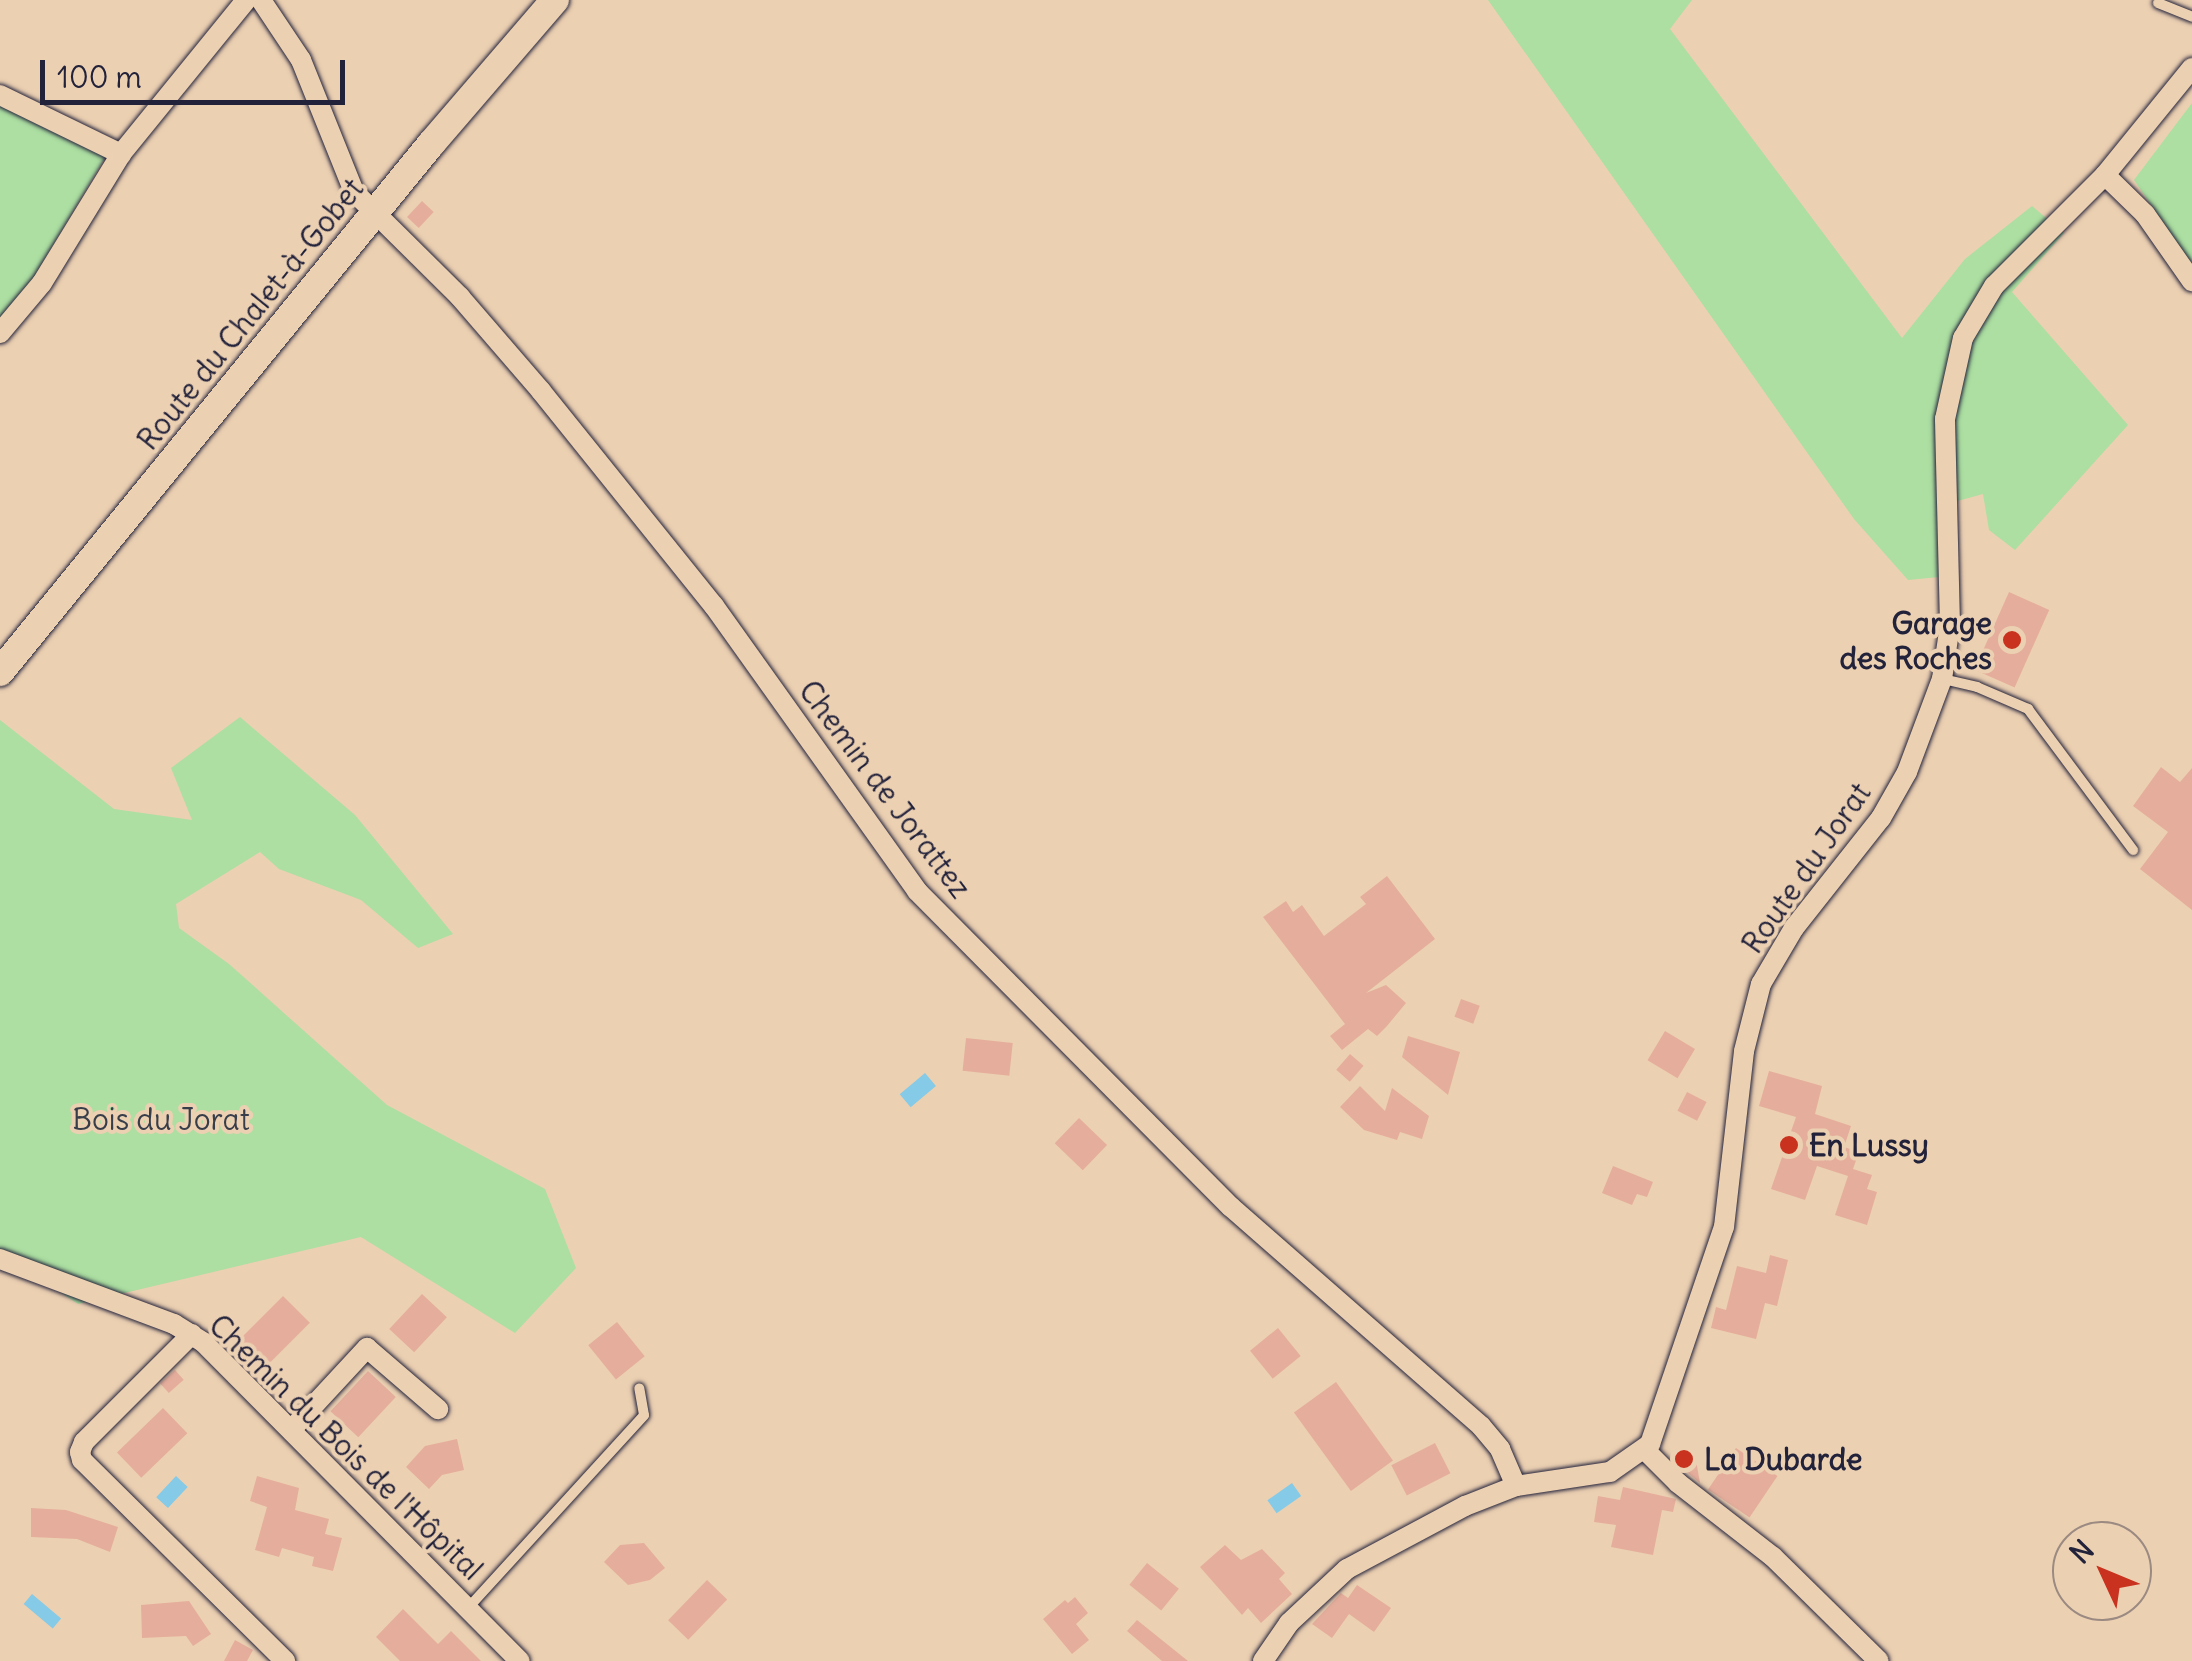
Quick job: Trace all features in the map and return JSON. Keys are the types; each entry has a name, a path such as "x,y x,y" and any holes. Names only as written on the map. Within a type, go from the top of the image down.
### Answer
{"main road":[{"name":"Route du Chalet-à-Gobet","path":"0,672 554,0"}],"street":[{"path":"0,333 42,283 121,154 246,0"},
{"name":"Chemin de Jorattez","path":"260,0 308,76 348,183 491,330 714,606 916,892 1231,1207 1481,1426 1500,1449 1516,1486"},
{"name":"Route du Jorat","path":"1645,1450 1660,1421 1724,1227 1744,1051 1761,984 1794,928 1882,818 1907,772 1942,679 1950,612 1944,446 1955,359 1970,322 1994,286 2104,175 2192,68"},
{"path":"0,95 121,154"},
{"path":"2104,175 2145,214 2192,281"},
{"name":"Chemin du Bois de l'Hôpital","path":"0,1259 192,1334 520,1661"},
{"path":"192,1334 84,1442 80,1452 285,1661"},
{"path":"291,1430 367,1348 438,1409"},
{"path":"1263,1661 1299,1612 1346,1569 1466,1506 1516,1486 1598,1476 1645,1450 1678,1483 1773,1557 1879,1661"}],"lane":[{"path":"2158,4 2192,16"},
{"path":"1942,679 1978,687 2028,709 2133,850"},
{"path":"468,1608 644,1415 639,1388"}],"green space":[{"path":"1488,0 1692,0 1670,29 1902,338 1965,259 2032,206 2064,233 2012,292 2128,425 2015,550 1989,530 1983,494 1943,505 1939,577 1908,580 1854,519"},
{"path":"0,103 106,156 34,277 0,321"},
{"path":"2192,103 2192,265 2134,180"},
{"name":"Bois du Jorat","path":"240,717 355,815 453,934 418,948 361,900 279,869 260,852 176,904 179,928 229,964 387,1105 545,1189 576,1268 515,1333 361,1237 78,1304 0,1253 0,720 114,809 192,820 171,768"}],"water":[{"path":"925,1073 936,1086 911,1107 900,1094"},
{"path":"176,1476 188,1487 168,1508 156,1497"},
{"path":"1292,1483 1301,1496 1277,1513 1267,1500"},
{"path":"32,1594 61,1618 53,1628 24,1604"}],"building":[{"path":"422,201 434,212 419,228 407,217"},
{"name":"Garage des Roches","path":"2009,592 2049,610 2015,688 1974,670"},
{"path":"2161,767 2180,782 2192,768 2192,910 2140,869 2168,832 2133,806"},
{"path":"1387,876 1435,939 1366,993 1386,985 1406,1003 1387,1026 1377,1036 1368,1029 1342,1050 1330,1036 1345,1024 1263,917 1286,901 1293,912 1302,905 1324,936 1366,904 1360,897"},
{"path":"1461,999 1480,1006 1473,1024 1455,1017"},
{"path":"1665,1031 1695,1049 1677,1078 1647,1060"},
{"path":"1408,1036 1460,1052 1448,1095 1402,1057"},
{"path":"966,1038 1013,1043 1009,1076 963,1071"},
{"path":"1350,1054 1364,1066 1350,1082 1336,1070"},
{"path":"1769,1071 1822,1086 1815,1114 1851,1126 1844,1147 1859,1152 1853,1169 1872,1175 1867,1189 1877,1192 1867,1225 1835,1215 1848,1176 1817,1166 1805,1200 1771,1189 1796,1117 1759,1106"},
{"path":"1360,1086 1385,1111 1392,1088 1429,1116 1422,1139 1400,1132 1397,1140 1364,1130 1340,1107"},
{"path":"1687,1092 1707,1102 1697,1121 1677,1111"},
{"path":"1079,1118 1107,1145 1083,1170 1055,1143"},
{"path":"1613,1166 1653,1182 1647,1197 1637,1194 1632,1205 1602,1193"},
{"path":"1770,1255 1788,1260 1777,1306 1765,1303 1756,1339 1711,1328 1716,1307 1726,1310 1737,1266 1766,1273"},
{"path":"422,1294 447,1317 414,1352 389,1329"},
{"path":"283,1296 310,1323 265,1368 238,1341"},
{"path":"617,1322 645,1356 616,1379 588,1345"},
{"path":"1278,1328 1301,1356 1273,1379 1250,1351"},
{"path":"175,1370 184,1380 169,1393 160,1383"},
{"path":"368,1371 396,1397 358,1437 330,1411"},
{"path":"1336,1382 1393,1460 1351,1491 1294,1413"},
{"path":"163,1408 187,1433 141,1478 117,1452"},
{"path":"457,1439 464,1470 442,1475 429,1489 406,1467 425,1446"},
{"path":"1435,1443 1450,1473 1407,1496 1391,1465"},
{"path":"1736,1448 1777,1476 1749,1517 1708,1489"},
{"path":"1694,1449 1700,1483 1681,1467 1679,1452"},
{"path":"257,1476 299,1488 295,1510 329,1519 325,1534 342,1538 333,1571 312,1566 314,1557 282,1548 279,1557 255,1550 267,1507 250,1501"},
{"path":"1623,1487 1676,1499 1673,1512 1662,1510 1653,1555 1611,1547 1616,1525 1594,1522 1598,1496 1620,1500"},
{"path":"31,1508 66,1510 118,1527 110,1552 77,1539 31,1537"},
{"path":"644,1543 665,1568 650,1580 628,1585 604,1562 620,1545"},
{"path":"1225,1545 1241,1560 1262,1549 1285,1573 1279,1579 1292,1594 1261,1623 1248,1608 1242,1615 1200,1567"},
{"path":"1147,1563 1179,1589 1161,1611 1129,1585"},
{"path":"707,1580 727,1599 688,1640 668,1620"},
{"path":"1357,1585 1391,1608 1374,1632 1349,1614 1332,1638 1312,1624 1341,1593 1348,1598"},
{"path":"1075,1597 1088,1613 1076,1624 1089,1640 1072,1654 1043,1619 1065,1600 1068,1603"},
{"path":"189,1601 211,1634 193,1646 186,1636 142,1638 141,1605"},
{"path":"403,1609 438,1644 451,1631 481,1661 400,1661 376,1637"},
{"path":"1137,1620 1188,1661 1162,1661 1127,1631"},
{"path":"235,1640 253,1650 247,1661 224,1661"}],"place":[{"name":"Garage des Roches","path":"2012,640"},
{"name":"En Lussy","path":"1789,1145"},
{"name":"La Dubarde","path":"1684,1459"}]}
